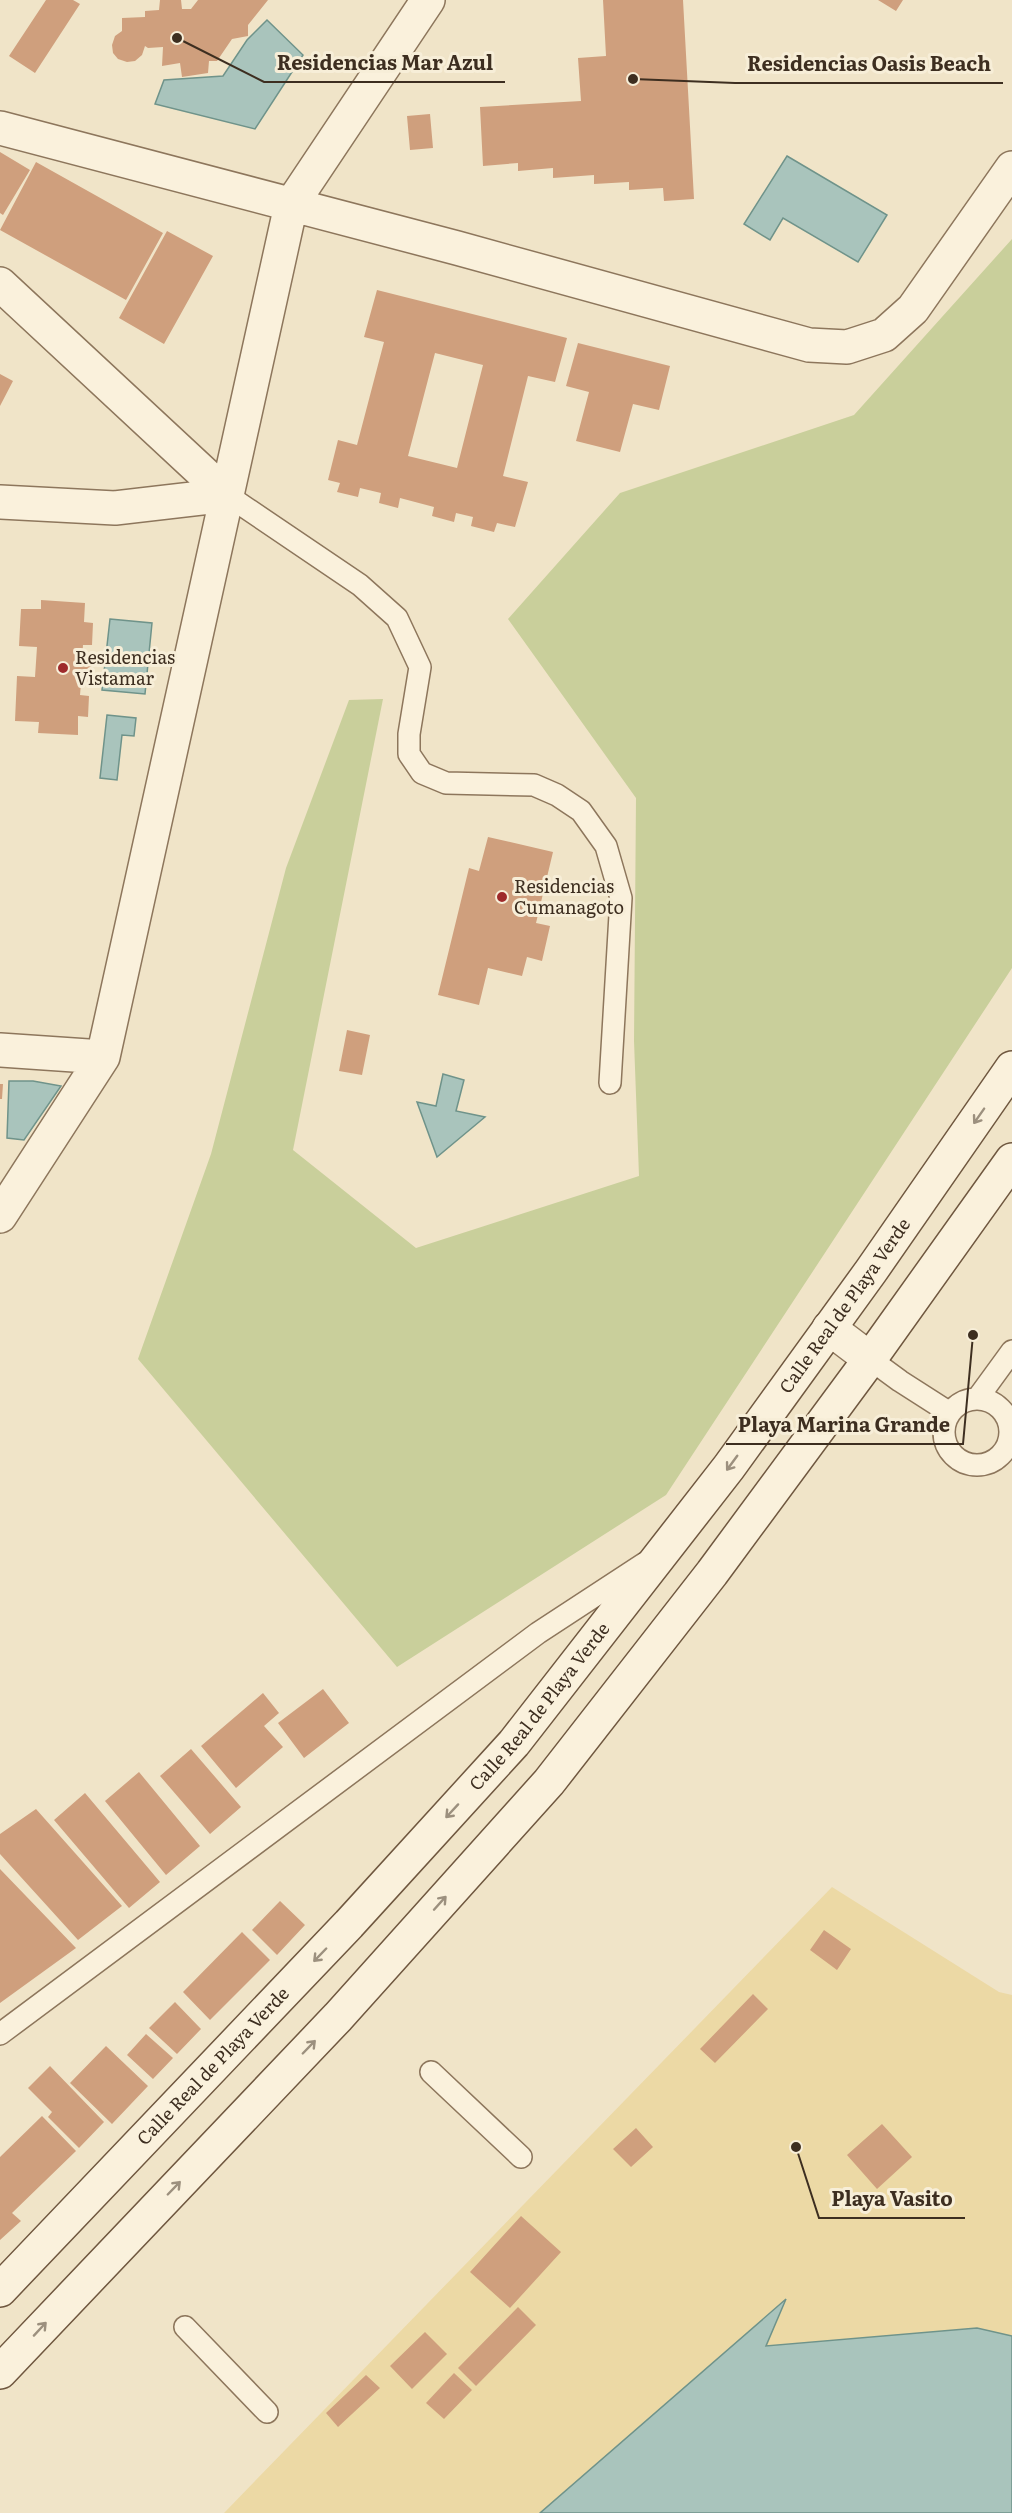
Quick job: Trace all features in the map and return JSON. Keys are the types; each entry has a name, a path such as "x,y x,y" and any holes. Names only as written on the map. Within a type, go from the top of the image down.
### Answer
{"street":[{"path":"0,1216 103,1057 291,204 428,0"},
{"path":"0,128 291,204 809,345 847,348 884,336 913,309 1012,168"},
{"path":"0,284 227,495"},
{"path":"0,502 115,508 227,495"},
{"path":"0,1050 103,1057"},
{"name":"Calle Real de Playa Verde","path":"0,2290 349,1924 514,1743 729,1467 871,1271 1012,1068"},
{"path":"0,2372 338,2017 549,1782 712,1573 870,1359 1012,1160"},
{"path":"829,1328 870,1359"}],"lane":[{"path":"227,495 360,585 397,618 420,667 409,734 410,754 422,772 446,783 534,785 557,795 581,811 606,846 621,898 610,1083"},
{"path":"977,1399 1012,1351"},
{"path":"870,1359 950,1413"},
{"path":"977,1399 995,1404 1008,1419 1010,1431 1007,1446 994,1461 983,1465 960,1461 951,1453 944,1434 950,1413 959,1405 977,1399"},
{"path":"0,2034 538,1634 663,1551"},
{"path":"431,2072 521,2157"},
{"path":"185,2327 267,2412"}],"green space":[{"path":"1012,239 1012,968 666,1495 397,1667 138,1359 211,1154 286,868 349,700 383,699 293,1150 416,1248 639,1176 634,1041 636,798 508,619 620,493 854,415"}],"sand":[{"path":"832,1887 999,1992 1012,1995 1012,2336 977,2328 766,2346 784,2301 540,2513 224,2513"}],"water":[{"path":"267,20 303,55 255,129 155,104 164,80 223,76 247,40"},
{"path":"787,156 887,215 858,262 783,218 770,240 744,224"},
{"path":"110,619 152,623 145,694 102,690"},
{"path":"107,715 136,718 134,736 122,735 117,780 100,778"},
{"path":"443,1074 464,1080 456,1111 485,1117 437,1157 417,1102 436,1106"},
{"path":"9,1081 33,1081 61,1086 24,1140 7,1138"},
{"path":"786,2299 766,2346 977,2328 1012,2336 1012,2513 540,2513"}],"building":[{"path":"46,0 73,0 80,4 35,73 9,56"},
{"path":"160,0 181,0 182,9 191,9 198,0 268,0 248,25 248,36 232,39 217,61 209,61 208,73 182,77 180,63 162,66 163,47 148,48 145,46 142,55 135,61 127,62 118,59 113,53 112,45 115,36 122,31 122,18 145,17 145,11 159,10"},
{"path":"603,0 683,0 694,199 664,201 663,188 629,190 629,182 594,184 594,175 553,178 553,168 518,171 518,163 483,166 480,107 581,101 578,58 606,56"},
{"path":"878,0 903,0 896,11"},
{"path":"430,114 433,148 410,150 407,116"},
{"path":"0,152 30,170 3,215 0,213"},
{"path":"36,162 163,233 126,300 0,230"},
{"path":"167,231 213,256 164,344 119,318"},
{"path":"377,290 567,338 555,382 528,376 503,476 528,482 515,527 497,523 494,532 471,526 473,517 456,513 454,522 432,516 434,507 400,498 398,508 379,503 381,493 360,488 358,497 337,492 340,483 328,480 338,440 357,445 384,342 364,337","holes":["435,353 483,365 457,468 408,456"]},
{"path":"578,343 670,366 659,410 633,404 620,452 576,441 589,392 566,386"},
{"path":"0,374 13,381 0,406"},
{"name":"Residencias Vistamar","path":"41,600 85,603 84,622 93,623 92,645 83,645 82,660 92,660 90,684 81,683 80,695 89,696 88,717 78,716 78,735 38,733 39,722 15,721 17,676 35,677 37,647 19,646 21,609 41,609"},
{"name":"Residencias Cumanagoto","path":"488,837 553,852 536,923 550,926 542,961 527,957 522,976 488,968 479,1005 438,995 469,868 479,871"},
{"path":"347,1030 370,1035 362,1075 339,1071"},
{"path":"0,1084 3,1084 2,1099 0,1099"},
{"path":"323,1689 349,1723 304,1758 278,1723"},
{"path":"263,1693 279,1713 264,1726 283,1747 236,1788 201,1746"},
{"path":"191,1749 241,1807 210,1834 160,1776"},
{"path":"139,1772 200,1846 166,1875 105,1801"},
{"path":"85,1793 160,1882 129,1908 54,1820"},
{"path":"36,1809 122,1906 78,1940 0,1854 0,1834"},
{"path":"0,1869 76,1948 0,2003"},
{"path":"280,1901 305,1925 277,1955 252,1930"},
{"path":"824,1930 851,1949 837,1970 810,1950"},
{"path":"242,1932 270,1960 210,2020 183,1992"},
{"path":"753,1994 768,2009 715,2063 700,2049"},
{"path":"175,2002 201,2029 177,2054 149,2028"},
{"path":"146,2034 173,2058 153,2079 127,2055"},
{"path":"106,2046 148,2086 112,2124 70,2083"},
{"path":"50,2066 104,2122 79,2148 48,2117 52,2112 28,2088"},
{"path":"42,2116 76,2151 12,2213 21,2221 0,2240 0,2157"},
{"path":"882,2124 912,2157 877,2189 847,2155"},
{"path":"636,2128 653,2147 631,2167 613,2149"},
{"path":"521,2216 561,2252 510,2308 470,2272"},
{"path":"518,2307 536,2325 476,2386 458,2368"},
{"path":"425,2332 447,2354 412,2389 390,2366"},
{"path":"454,2373 472,2390 444,2419 426,2403"},
{"path":"366,2375 380,2388 338,2427 326,2413"}],"place":[{"name":"Residencias Mar Azul","path":"177,38"},
{"name":"Residencias Oasis Beach","path":"633,79"},
{"name":"Residencias Vistamar","path":"63,668"},
{"name":"Residencias Cumanagoto","path":"502,897"},
{"name":"Playa Marina Grande","path":"973,1335"},
{"name":"Playa Vasito","path":"796,2147"}]}
